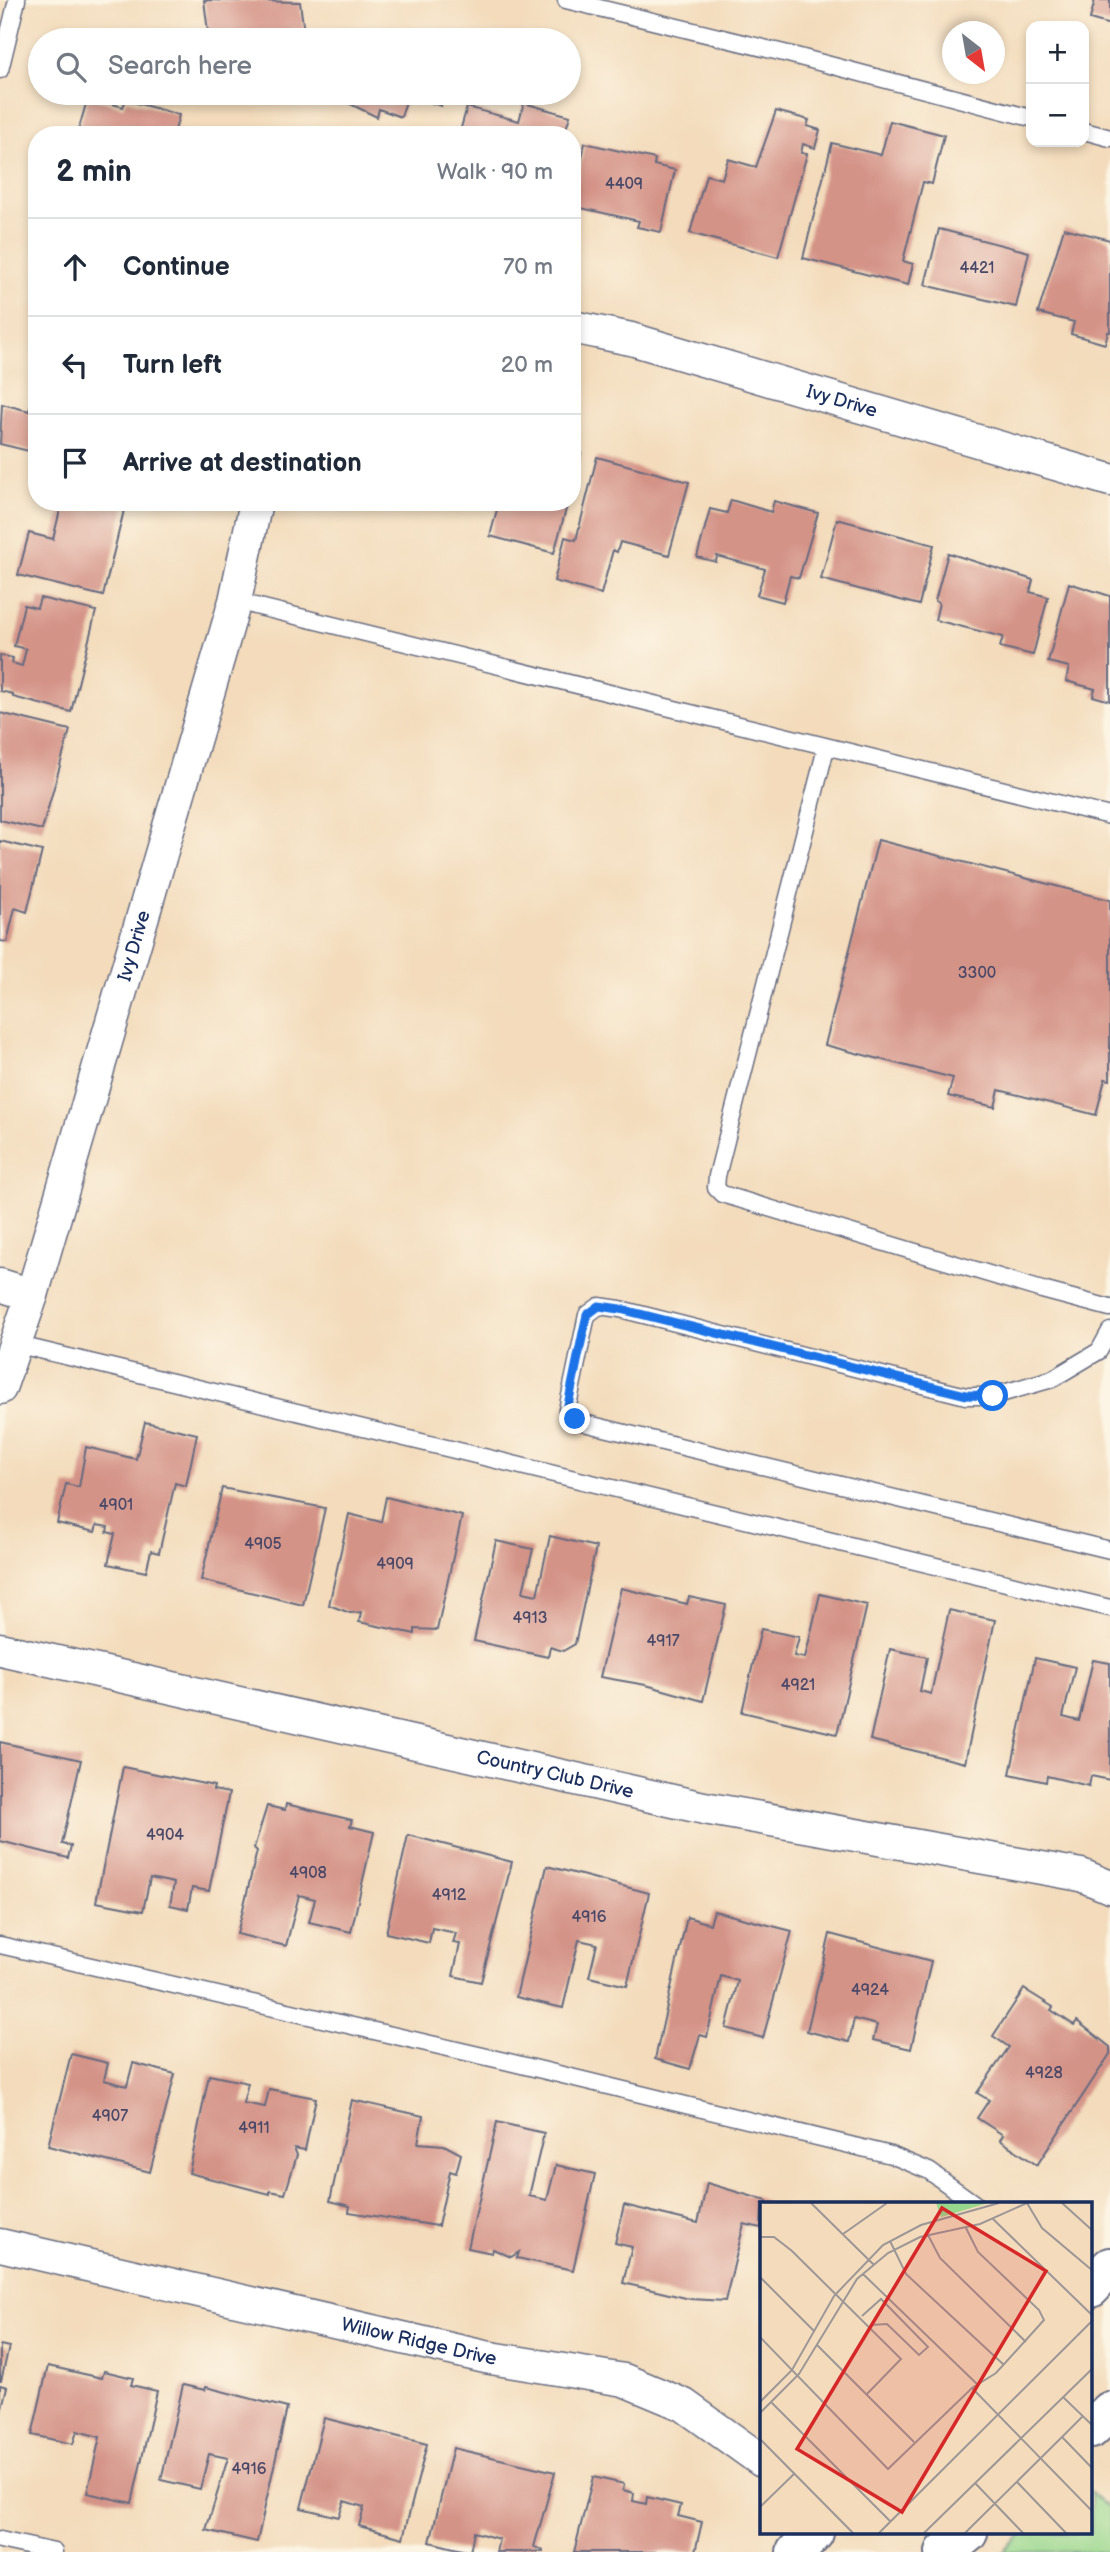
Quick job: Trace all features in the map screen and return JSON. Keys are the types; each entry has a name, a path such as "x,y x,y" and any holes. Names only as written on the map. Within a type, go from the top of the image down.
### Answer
{"main road":[{"path":"1092,2428 1110,2411"},
{"path":"796,2552 813,2534"},
{"path":"945,2552 967,2534"}],"street":[{"name":"Ivy Drive","path":"581,329 631,338 1110,480"},
{"name":"Ivy Drive","path":"0,1388 32,1294 235,601 254,511"},
{"path":"0,1285 32,1294"},
{"name":"Country Club Drive","path":"0,1649 704,1808 1081,1875 1110,1887"},
{"name":"Willow Ridge Drive","path":"0,2245 485,2357 624,2380 684,2405 760,2459"}],"lane":[{"path":"0,70 17,0"},
{"path":"566,0 788,54 1026,117"},
{"path":"1089,132 1110,138"},
{"path":"235,601 1110,816"},
{"path":"826,748 720,1163 716,1188 722,1194 1110,1308"},
{"path":"1110,1331 1098,1351 1052,1379 993,1396 966,1395 599,1306 587,1315 567,1410 575,1419 588,1424 1110,1550"},
{"path":"15,1345 1110,1608"},
{"path":"0,1945 468,2053 891,2155 929,2171 972,2202"},
{"path":"0,2540 54,2552"}],"green space":[{"path":"1092,2494 1110,2509 1110,2552 1003,2552 1022,2534 1092,2534"}],"building":[{"path":"204,0 300,2 303,28 208,28"},
{"path":"1095,0 1110,0 1110,25 1090,19"},
{"path":"86,105 144,105 179,115 176,126 80,126"},
{"path":"352,105 405,105 401,117 379,109 377,117"},
{"path":"523,105 570,116 567,126 462,126 467,107 519,121"},
{"path":"776,111 809,120 807,126 820,130 815,148 803,144 801,153 807,154 778,257 690,233 706,175 722,179 728,159 756,167"},
{"path":"890,121 944,135 932,184 923,182 903,261 913,264 908,285 803,258 832,143 881,155"},
{"path":"585,143 655,159 654,165 675,170 661,232 637,227 639,221 581,208 581,162"},
{"path":"1064,228 1110,240 1110,332 1105,344 1071,334 1074,322 1038,313"},
{"path":"939,229 1029,252 1016,307 925,285"},
{"path":"2,404 28,411 28,451 0,444"},
{"path":"597,457 689,482 669,555 620,542 617,552 613,550 601,594 554,581 565,537 576,540"},
{"path":"731,500 771,512 774,501 818,513 799,578 790,576 783,602 757,595 765,569 717,556 716,562 697,557 710,509 727,513"},
{"path":"60,511 124,511 103,596 18,575 29,533 53,539"},
{"path":"497,511 566,511 554,553 490,536"},
{"path":"837,519 934,545 919,605 821,579"},
{"path":"948,553 1033,580 1030,592 1048,597 1033,655 1000,647 1003,637 935,620 939,603 935,601"},
{"path":"1069,583 1110,596 1110,701 1093,696 1095,689 1066,681 1069,667 1048,662"},
{"path":"40,598 96,611 71,712 0,691 0,655 13,658 12,663 22,666 26,649 14,646 24,605 37,608"},
{"path":"0,713 70,730 42,830 0,820"},
{"path":"878,840 1110,900 1110,1080 1105,1079 1096,1115 999,1090 995,1107 948,1096 953,1078 825,1045"},
{"path":"0,841 42,851 27,912 15,908 7,942 0,941"},
{"path":"145,1422 197,1434 186,1486 175,1483 159,1553 151,1551 146,1572 108,1564 115,1534 107,1532 108,1527 97,1525 95,1532 57,1523 66,1484 79,1487 86,1447 136,1459"},
{"path":"222,1488 325,1508 303,1605 201,1580"},
{"path":"386,1497 462,1516 437,1630 415,1629 415,1634 359,1622 361,1612 350,1613 329,1605 349,1514 381,1522"},
{"path":"550,1536 596,1547 575,1644 563,1651 550,1647 548,1657 474,1641 496,1541 533,1549 523,1592 537,1595"},
{"path":"621,1588 687,1604 689,1597 726,1605 703,1701 646,1685 600,1677"},
{"path":"820,1594 867,1605 837,1734 742,1712 761,1629 799,1637 794,1656 805,1658"},
{"path":"949,1610 995,1620 965,1763 870,1740 890,1649 927,1657 920,1691 931,1694"},
{"path":"1035,1658 1075,1667 1063,1717 1079,1721 1093,1660 1110,1663 1110,1780 1091,1776 1089,1786 1047,1776 1046,1782 1010,1774"},
{"path":"0,1742 81,1760 62,1844 71,1846 68,1858 0,1841"},
{"path":"123,1767 214,1786 213,1790 229,1793 209,1891 192,1888 188,1909 170,1905 174,1883 150,1878 143,1911 96,1902"},
{"path":"286,1804 352,1820 350,1826 374,1832 351,1932 309,1922 315,1899 299,1895 286,1946 237,1934 257,1851 254,1848 267,1806 285,1810"},
{"path":"408,1835 512,1862 481,1982 453,1976 460,1944 453,1943 456,1933 432,1928 429,1943 386,1933"},
{"path":"547,1866 649,1893 627,1986 589,1977 597,1944 579,1940 563,2008 516,1997"},
{"path":"714,1911 792,1931 763,2038 726,2028 738,1981 721,1976 707,2037 700,2035 690,2069 655,2059 687,1917 710,1924"},
{"path":"830,1934 931,1961 911,2049 873,2040 877,2025 854,2019 849,2042 807,2031"},
{"path":"1024,1989 1053,2007 1051,2010 1074,2025 1077,2021 1110,2047 1110,2054 1037,2165 1000,2140 1003,2135 977,2118 989,2100 977,2093 1009,2047 993,2036"},
{"path":"71,2054 108,2063 104,2080 127,2086 133,2063 175,2074 150,2172 48,2146"},
{"path":"209,2075 248,2083 243,2103 265,2107 269,2089 316,2098 305,2150 294,2148 297,2155 285,2194 270,2191 270,2194 189,2173"},
{"path":"352,2100 423,2116 418,2143 444,2145 461,2154 456,2173 450,2171 438,2226 349,2212 350,2206 330,2201"},
{"path":"497,2122 544,2133 529,2196 547,2200 556,2165 595,2174 573,2270 517,2258 519,2252 511,2257 493,2249 492,2253 468,2248"},
{"path":"707,2183 767,2201 760,2202 760,2228 744,2224 725,2301 690,2299 623,2283 632,2247 615,2243 624,2205 698,2223"},
{"path":"0,2345 9,2347 1,2381 0,2381"},
{"path":"48,2366 102,2378 104,2371 133,2378 131,2385 157,2391 132,2503 87,2493 100,2437 77,2431 73,2444 32,2435"},
{"path":"0,2385 7,2387 1,2411 0,2411"},
{"path":"183,2385 205,2390 206,2387 287,2408 257,2542 206,2530 228,2458 209,2454 200,2489 161,2480"},
{"path":"324,2418 427,2444 403,2538 359,2526 364,2507 344,2501 339,2517 301,2508"},
{"path":"453,2448 555,2472 534,2547 543,2552 496,2552 499,2539 474,2532 470,2552 430,2542"},
{"path":"593,2477 624,2484 623,2490 634,2493 633,2501 646,2504 647,2497 681,2505 678,2516 702,2522 695,2552 574,2552"}],"route":[{"path":"575,1419 567,1410 584,1328 587,1315 599,1306 966,1395 993,1396"}]}
